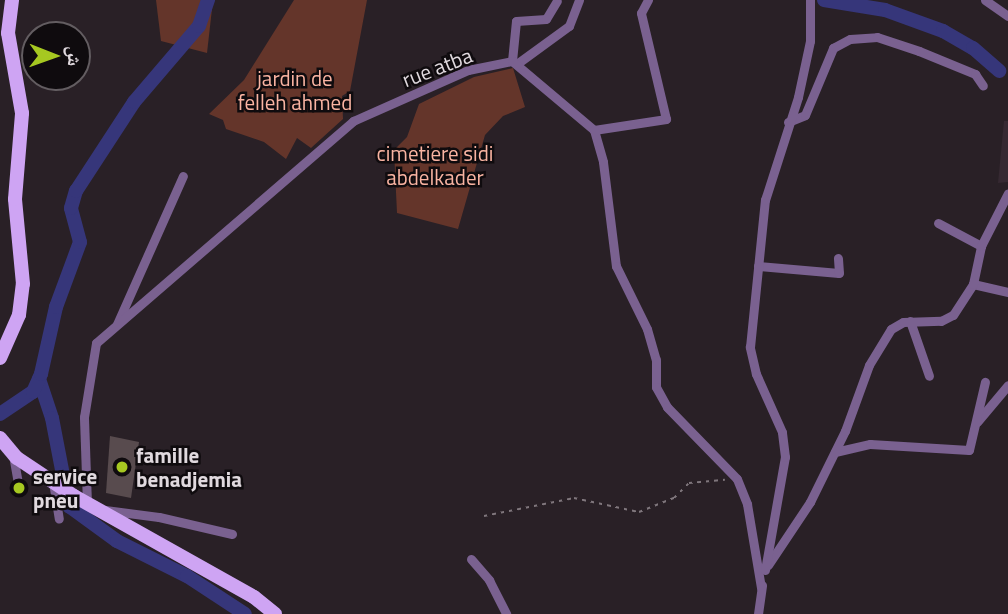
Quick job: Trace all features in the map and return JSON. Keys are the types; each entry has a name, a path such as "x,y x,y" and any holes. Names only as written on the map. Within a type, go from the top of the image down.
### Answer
{"main road":[{"path":"0,358 19,315 23,284 15,199 22,113 8,33 12,0"},
{"path":"4,447 75,496 254,597 275,614"}],"street":[{"path":"515,62 569,26 579,0"},
{"path":"594,130 666,119 641,13 648,0"},
{"path":"758,614 785,457 782,432 756,374 750,346 765,200 810,41 810,0"},
{"path":"985,0 1008,16"},
{"path":"515,62 516,20 546,19 557,1"},
{"path":"788,122 805,115 833,48 850,39 877,37 930,55 943,65 975,74 983,86"},
{"path":"515,62 594,130 603,162 616,265 647,329 656,360 656,387 667,407 737,479 747,504 761,588"},
{"name":"rue atba","path":"59,519 75,496 96,343 353,121 378,105 468,70 515,62"},
{"path":"116,326 183,176"},
{"path":"765,569 810,502 835,452 869,365 891,329 910,321 941,321 953,315 973,284 981,246 1008,193"},
{"path":"938,223 981,246"},
{"path":"758,266 839,273 838,258"},
{"path":"973,284 1008,292"},
{"path":"910,321 929,376"},
{"path":"835,452 870,444 969,450 985,382"},
{"path":"974,426 1008,385"},
{"path":"4,447 18,484"},
{"path":"75,496 232,534"},
{"path":"471,559 489,580 506,614"}],"path":[{"path":"484,516 574,498 639,512 674,498 689,483 737,479"}],"shaded area":[{"path":"1004,121 1008,121 1008,182 998,183"}],"green space":[{"path":"156,0 213,0 207,53 161,41"},
{"name":"jardin de felleh ahmed","path":"294,0 367,0 350,91 342,96 343,119 311,148 297,138 286,159 264,142 226,129 223,120 209,114 244,80"},
{"name":"cimetiere sidi abdelkader","path":"513,68 525,107 503,116 485,135 458,229 397,213 394,150 407,137 419,104 474,77"}],"building":[{"name":"famille benadjemia","path":"110,436 139,442 131,498 106,493"}],"waterway":[{"path":"0,414 33,392 41,374 56,307 80,242 71,208 76,191 134,102 199,26 208,0"},
{"path":"824,0 885,10 943,31 973,48 999,71"},
{"path":"39,379 52,418 69,506 117,541 187,576 245,614"}],"place":[{"name":"famille benadjemia","path":"122,467"},
{"name":"service pneu","path":"19,488"}]}
